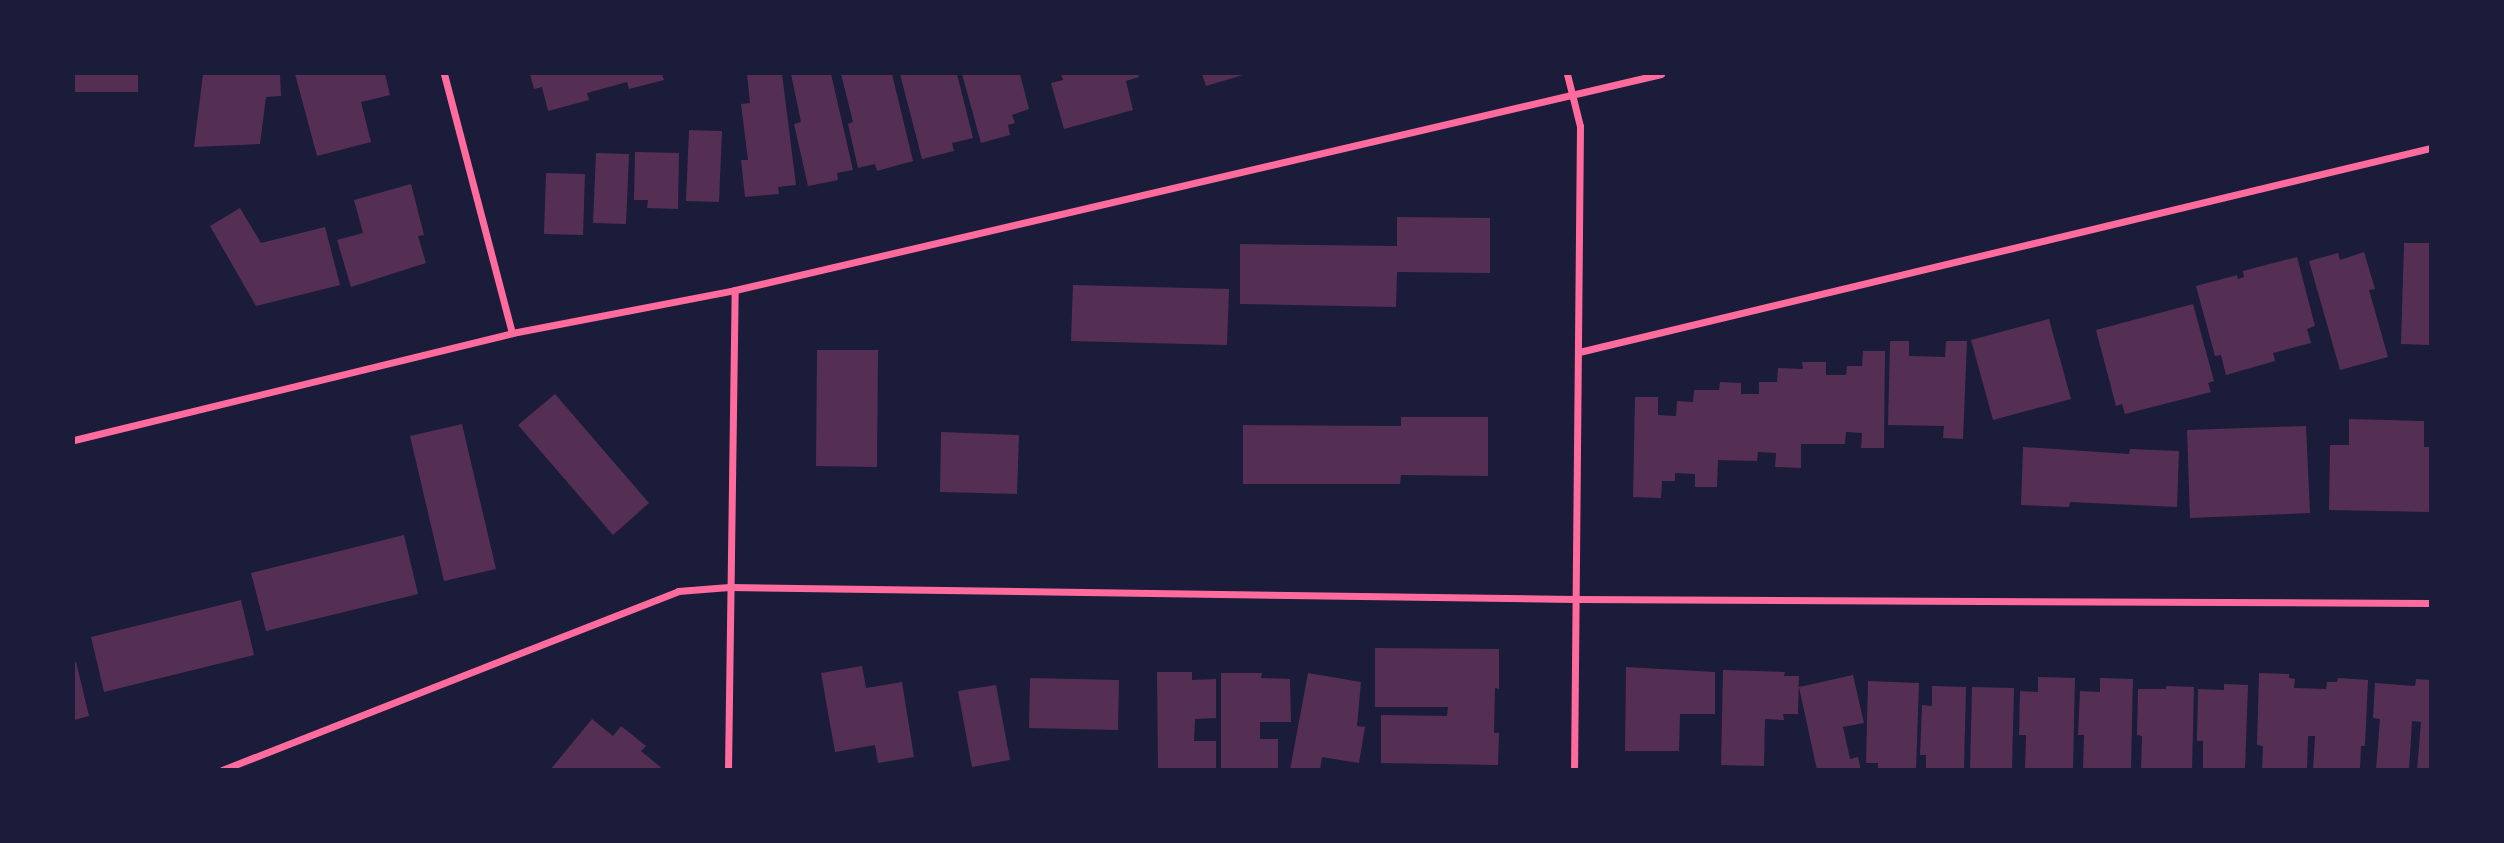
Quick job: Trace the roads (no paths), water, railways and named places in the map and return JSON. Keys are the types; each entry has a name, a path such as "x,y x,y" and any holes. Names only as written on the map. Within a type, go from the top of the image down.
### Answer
{"street":[{"path":"444,74 512,333"},
{"path":"1567,74 1580,126 1574,769"},
{"path":"74,440 512,333 735,290 1661,74"},
{"path":"1579,352 2431,148"},
{"path":"728,769 735,290"},
{"path":"222,769 678,591 729,587 1574,599 2431,603"}]}
